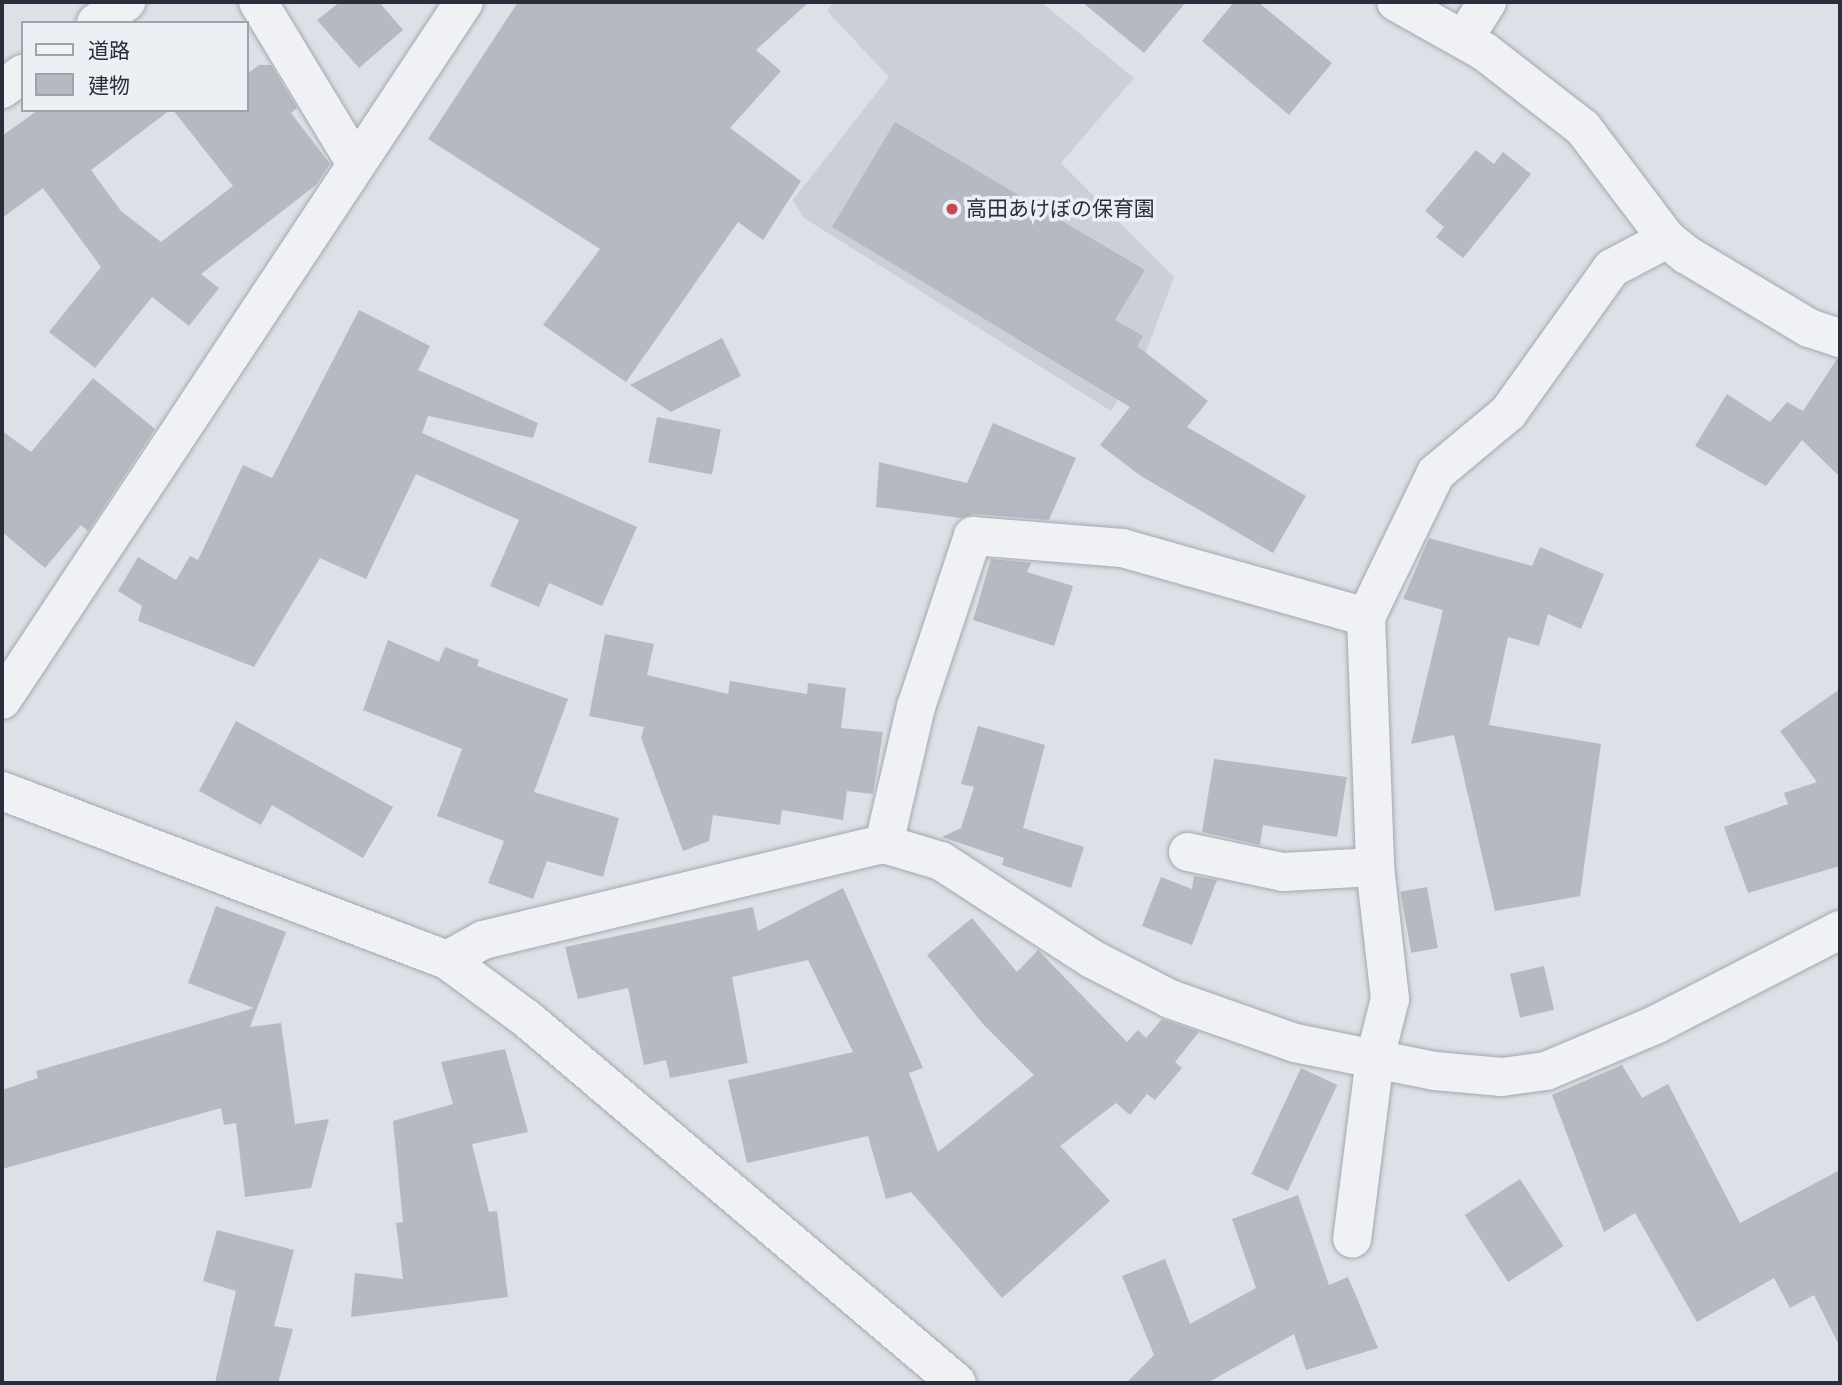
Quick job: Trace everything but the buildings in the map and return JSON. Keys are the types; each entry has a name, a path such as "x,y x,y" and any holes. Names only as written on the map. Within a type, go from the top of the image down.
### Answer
{"street":[{"path":"99,21 126,2"},
{"path":"258,2 356,164"},
{"path":"2,700 464,2"},
{"path":"1396,2 1464,39 1583,128 1667,239 1687,255 1809,328 1840,338"},
{"path":"1464,39 1487,2"},
{"path":"2,89 21,75"},
{"path":"1352,1239 1375,1058 1391,999 1375,867 1366,617 1436,473 1508,413 1612,268 1667,239"},
{"path":"884,844 916,706 973,536 1122,548 1366,617"},
{"path":"2,791 447,960 527,1019 957,1383"},
{"path":"447,960 483,940 884,844 941,861 1092,959 1170,999 1295,1043 1435,1071 1502,1077 1546,1071 1657,1024 1840,930"},
{"path":"1188,852 1283,872 1375,867"}],"shaded area":[{"name":"高田あけぼの保育園","path":"833,2 1041,2 1134,78 1061,163 1174,277 1144,357 1111,411 804,218 793,200 889,77 827,11"}],"place":[{"name":"高田あけぼの保育園","path":"952,209"}]}
